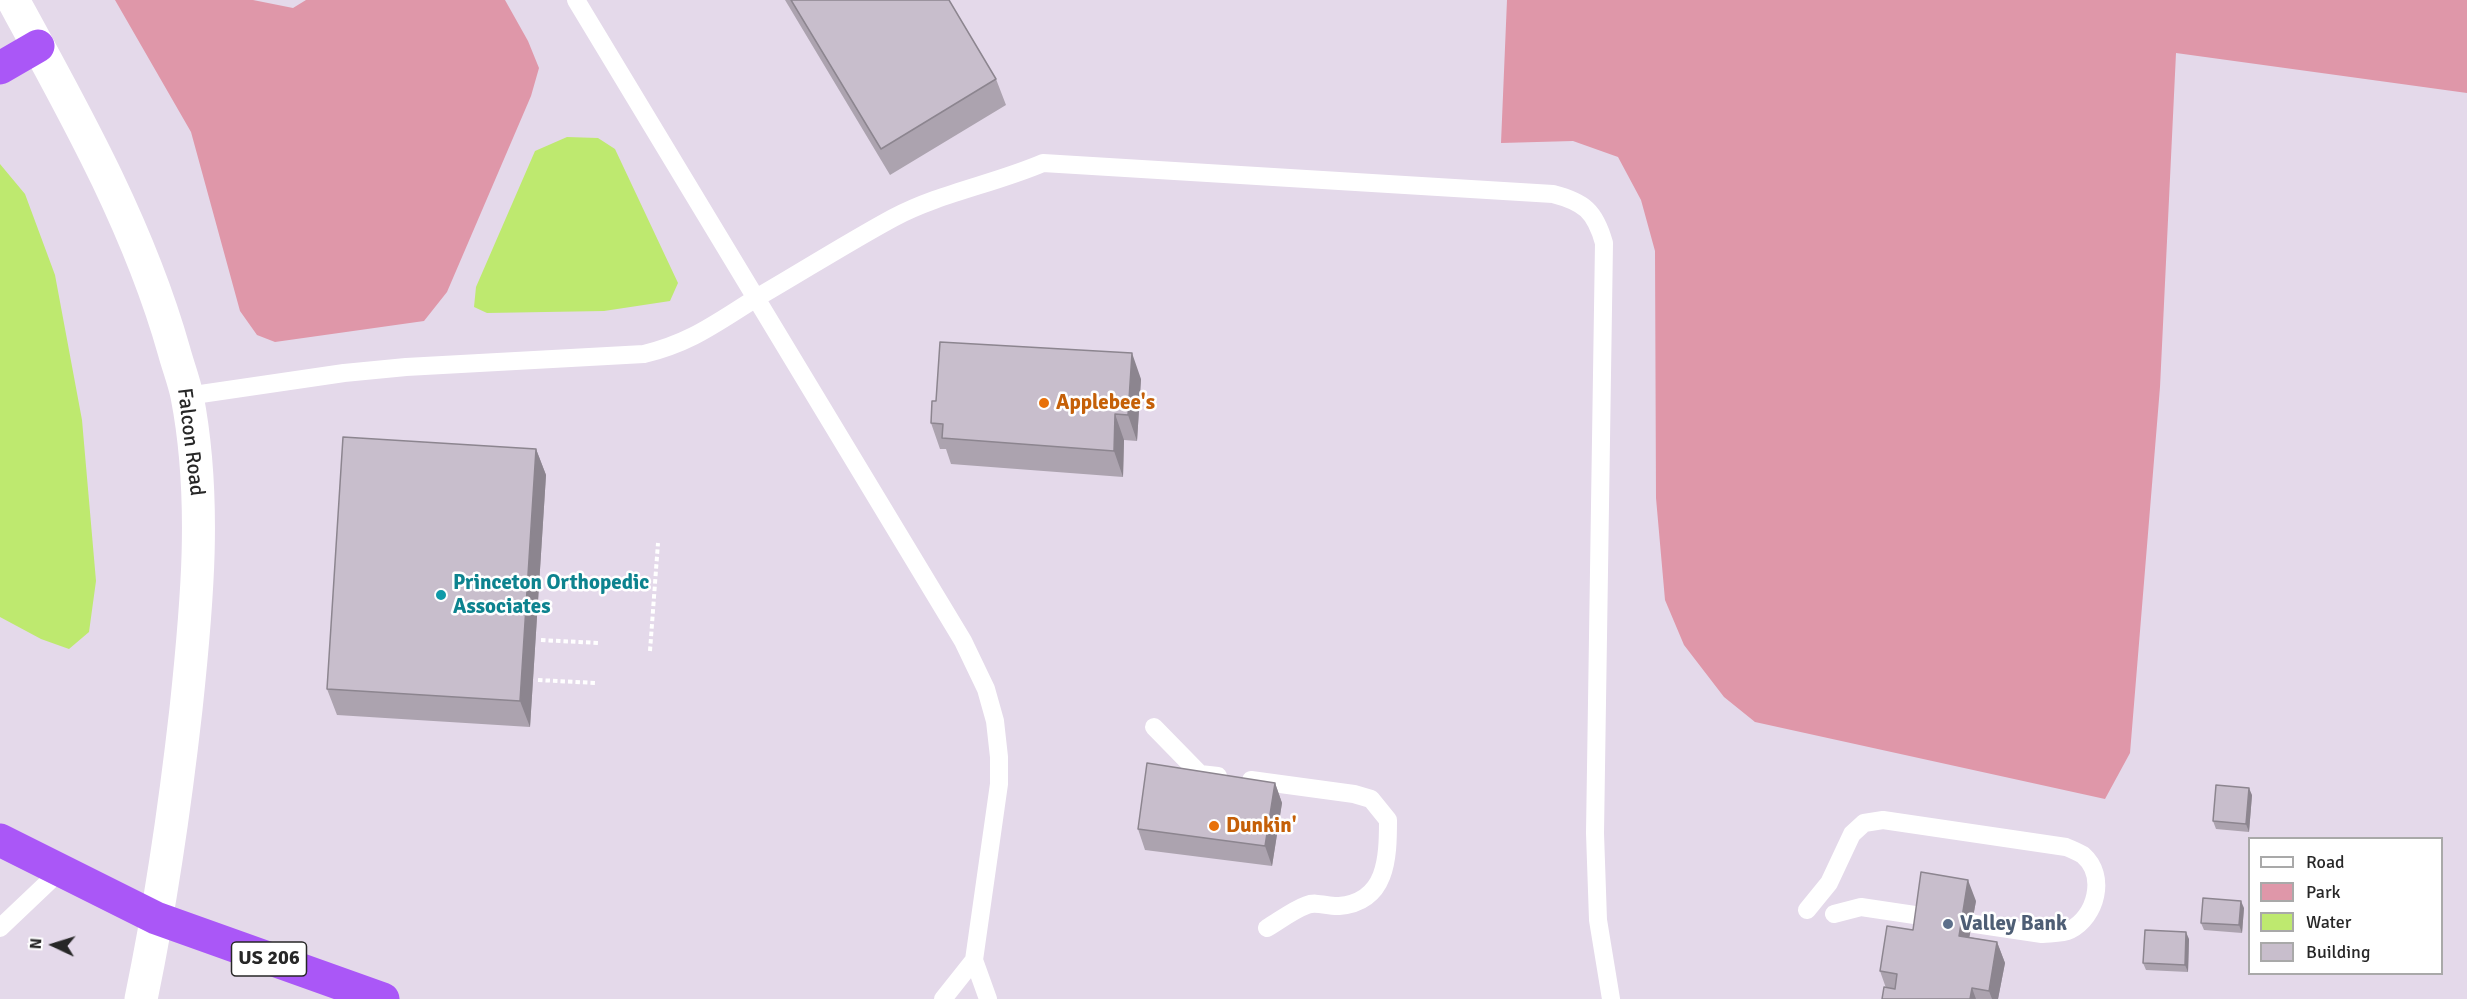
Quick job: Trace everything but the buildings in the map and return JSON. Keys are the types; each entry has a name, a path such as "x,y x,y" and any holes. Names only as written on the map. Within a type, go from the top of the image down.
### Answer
{"highway":[{"path":"0,68 38,46"},
{"name":"US 206","path":"0,840 156,918 383,999"}],"street":[{"name":"Falcon Road","path":"13,0 68,101 120,205 160,302 187,396 199,512 195,625 175,804 141,999"}],"lane":[{"path":"576,0 963,641 986,689 995,721 999,784 974,960 988,999"},
{"path":"187,396 344,373 406,367 644,354 670,348 711,328 755,299 895,217 958,193 1013,176 1043,163 1553,194 1572,199 1586,207 1599,222 1604,243 1595,832 1598,920 1611,999"},
{"path":"1154,727 1200,774 1354,794 1371,799 1388,820 1384,870 1376,888 1364,899 1339,906 1308,904 1267,928"},
{"path":"1807,910 1829,883 1851,834 1864,823 1883,820 2066,847 2083,856 2095,876 2095,901 2085,919 2068,931 2042,934 1861,907 1834,914"},
{"path":"0,928 60,871"},
{"path":"943,999 974,960"}],"path":[{"path":"650,651 658,543"},
{"path":"541,640 598,643"},
{"path":"538,680 596,683"}],"green space":[{"path":"115,0 253,0 293,8 306,0 505,0 528,41 539,68 531,96 447,292 424,321 275,342 257,335 240,311 191,132"},
{"path":"1507,0 2467,0 2467,93 2176,53 2160,387 2130,753 2105,799 1755,722 1724,697 1684,645 1665,600 1656,498 1655,251 1641,200 1618,157 1573,141 1501,143"}],"water":[{"path":"567,137 598,138 615,149 678,283 670,301 604,311 487,313 474,307 476,287 535,151"},
{"path":"0,164 25,194 55,275 82,420 96,581 89,632 69,649 41,639 0,617"}],"place":[{"name":"Applebee's","path":"1044,403"},
{"name":"Princeton Orthopedic Associates","path":"441,595"},
{"name":"Dunkin'","path":"1214,826"},
{"name":"Valley Bank","path":"1948,924"}]}
